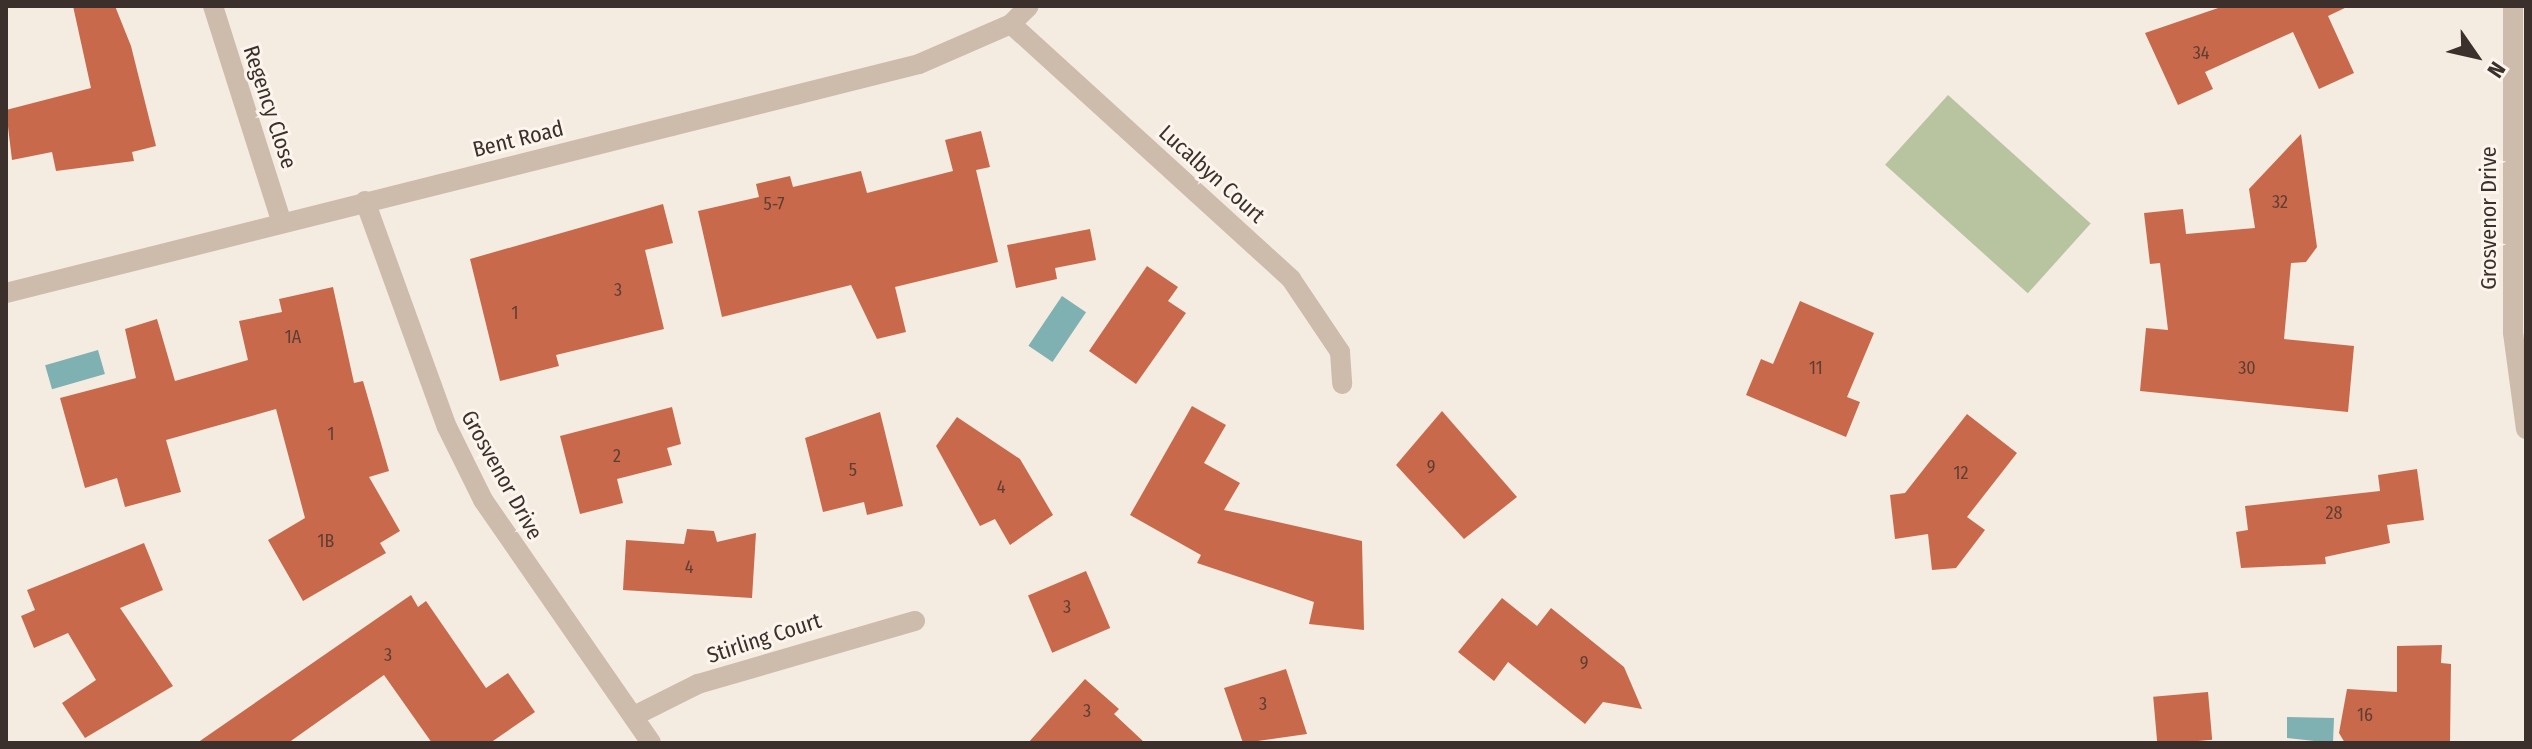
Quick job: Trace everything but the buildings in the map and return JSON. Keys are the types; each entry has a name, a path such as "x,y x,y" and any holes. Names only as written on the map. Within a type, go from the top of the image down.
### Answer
{"street":[{"name":"Regency Close","path":"213,6 282,223"},
{"name":"Bent Road","path":"6,293 906,68 1011,24 1029,6"},
{"name":"Grosvenor Drive","path":"2513,6 2513,333 2526,429"},
{"name":"Lucalbyn Court","path":"1011,24 1291,279 1340,352 1342,384"},
{"name":"Grosvenor Drive","path":"365,201 447,427 483,500 651,743"},
{"name":"Stirling Court","path":"634,716 698,684 915,621"}],"green space":[{"path":"1948,95 2091,223 2028,293 1885,165"}],"water":[{"path":"1062,296 1086,312 1052,362 1028,346"},
{"path":"98,350 105,374 52,389 45,365"},
{"path":"2287,717 2334,718 2333,743 2287,738"}]}
